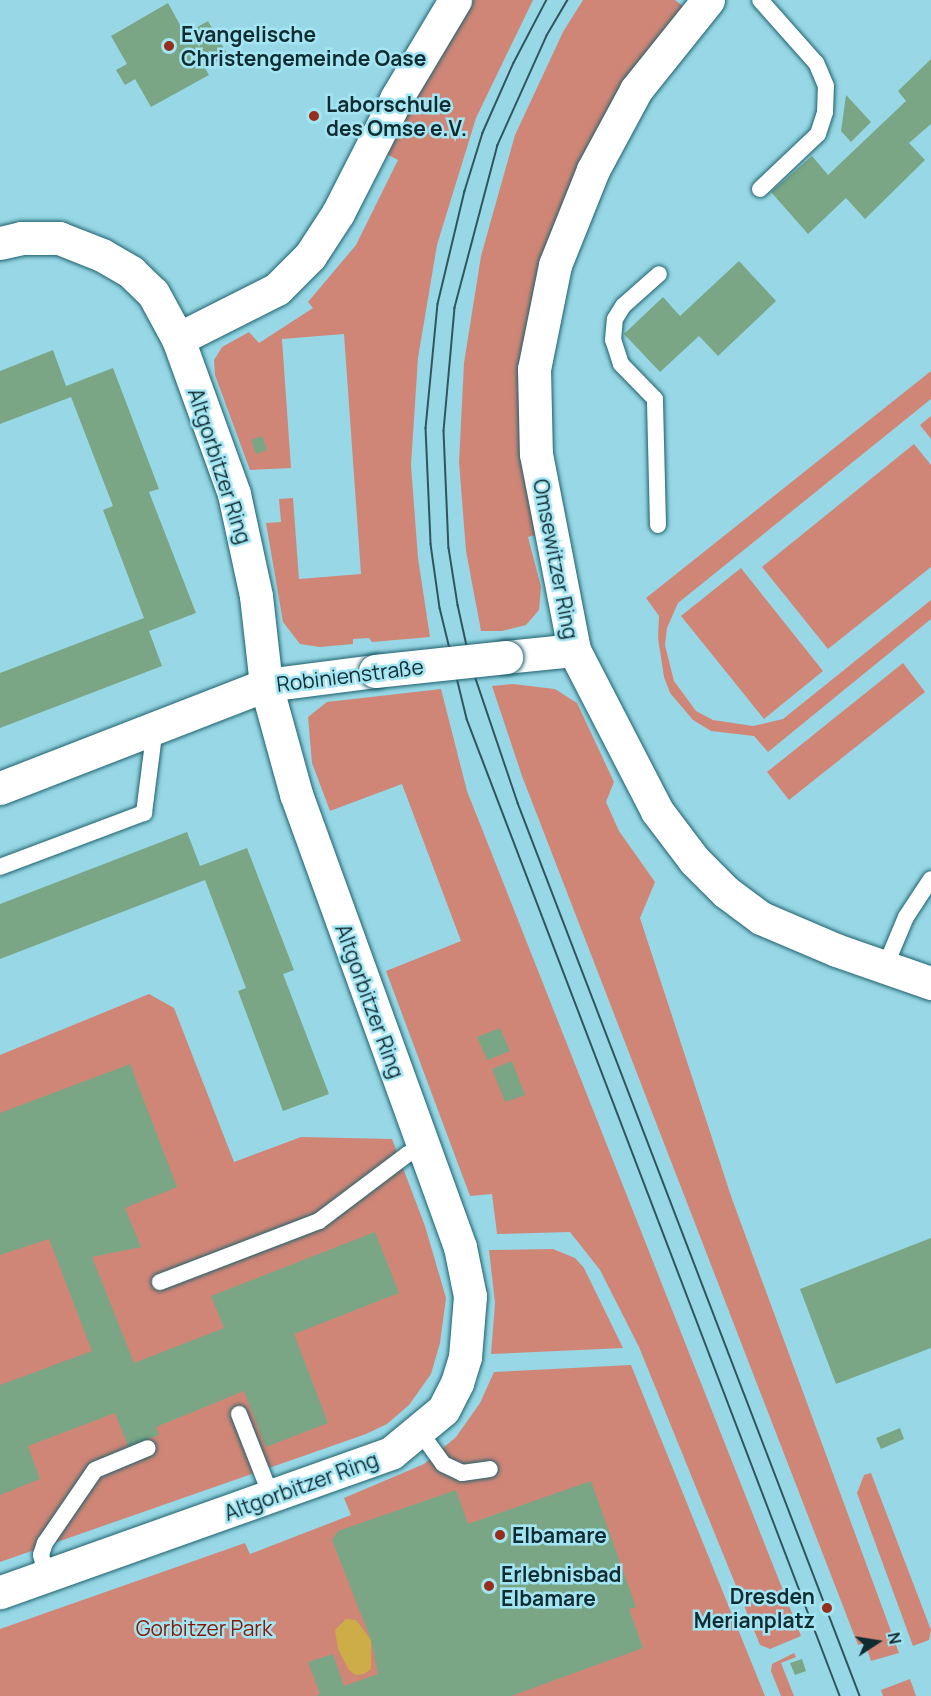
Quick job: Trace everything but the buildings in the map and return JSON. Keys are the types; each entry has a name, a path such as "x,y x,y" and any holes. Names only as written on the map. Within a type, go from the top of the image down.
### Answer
{"street":[{"path":"178,339 277,289 310,256 338,213 397,97 455,0"},
{"name":"Omsewitzer Ring","path":"708,0 636,90 593,170 555,265 534,369 536,454 574,650 657,812 694,860 726,892 761,918 931,983"},
{"name":"Altgorbitzer Ring","path":"0,243 21,238 59,238 102,255 131,272 153,293 178,339 239,513 256,596 266,685 296,794 460,1247 470,1296 465,1358 457,1383 442,1410 420,1432 374,1461 0,1592"},
{"name":"Robinienstraße","path":"0,788 266,685 574,650"}],"lane":[{"path":"760,0 816,63 826,86 825,112 818,134 760,189"},
{"path":"658,525 655,399 621,364 613,340 615,319 623,306 659,274"},
{"path":"0,867 144,813 155,727"},
{"path":"885,967 906,917 931,879"},
{"path":"160,1282 319,1221 408,1154 423,1148"},
{"path":"239,1414 272,1498"},
{"path":"420,1432 444,1464 462,1473 489,1469"},
{"path":"46,1576 40,1555 45,1543 95,1470 148,1448"}],"green space":[{"path":"470,0 533,0 476,118 437,245 418,358 411,465 418,558 430,637 372,642 369,638 353,639 353,644 320,647 300,644 283,622 266,523 281,522 279,499 293,498 299,579 361,574 344,334 282,339 291,468 250,470 215,375 214,360 222,347 249,332 259,343 313,308 308,302 356,245 398,160 383,152"},
{"path":"583,0 675,0 684,7 538,273 538,534 528,537 541,587 539,610 526,625 502,631 481,631 466,551 459,462 464,363 481,256 515,135 563,32"},
{"path":"931,371 931,399 678,603 667,628 665,645 674,681 696,711 713,720 753,726 783,719 931,600 931,619 768,752 754,736 711,731 693,720 670,693 664,677 658,638 659,616 646,598"},
{"path":"931,416 931,439 920,425"},
{"path":"914,444 931,465 931,567 828,649 762,567"},
{"path":"741,568 823,671 764,719 681,616"},
{"path":"903,663 925,692 789,800 767,772"},
{"path":"513,684 555,689 577,703 614,782 606,802 619,831 655,882 640,918 732,1199 899,1653 871,1661 865,1643 858,1645 522,776 492,686"},
{"path":"441,689 467,791 801,1636 770,1649 760,1645 639,1347 600,1270 570,1232 497,1234 492,1194 470,1196 386,971 461,941 402,784 330,811 312,763 308,717 327,702"},
{"path":"149,994 174,1008 234,1162 301,1137 392,1139 425,1226 446,1298 440,1343 431,1374 409,1405 387,1424 366,1434 0,1562 0,1055"},
{"path":"553,1249 575,1258 584,1268 623,1348 491,1354 495,1303 489,1250"},
{"name":"Elbamare","path":"631,1365 765,1696 0,1696 0,1629 245,1543 250,1554 351,1515 344,1498 424,1464 456,1437 480,1403 494,1372"},
{"path":"871,1473 931,1630 929,1640 913,1646 857,1493 864,1475"},
{"path":"794,1653 796,1657 781,1663 794,1696 781,1696 771,1671 772,1664"},
{"path":"910,1679 916,1696 883,1696 881,1690"}],"shaded area":[{"path":"346,1619 356,1620 371,1640 371,1669 364,1674 356,1675 349,1670 338,1649 335,1630"}],"tram line":[{"path":"547,0 514,63 483,133 465,191 438,304 426,428 431,544 440,608 467,719 840,1696"},
{"path":"568,0 547,36 498,145 455,308 444,431 449,548 458,605 471,664 518,803 860,1696"}],"place":[{"name":"Evangelische Christengemeinde Oase","path":"169,46"},
{"name":"Laborschule des Omse e.V.","path":"314,116"},
{"name":"Elbamare","path":"500,1535"},
{"name":"Erlebnisbad Elbamare","path":"489,1586"},
{"name":"Dresden Merianplatz","path":"827,1608"}],"park label":[{"name":"Gorbitzer Park","path":"204,1628"}]}
